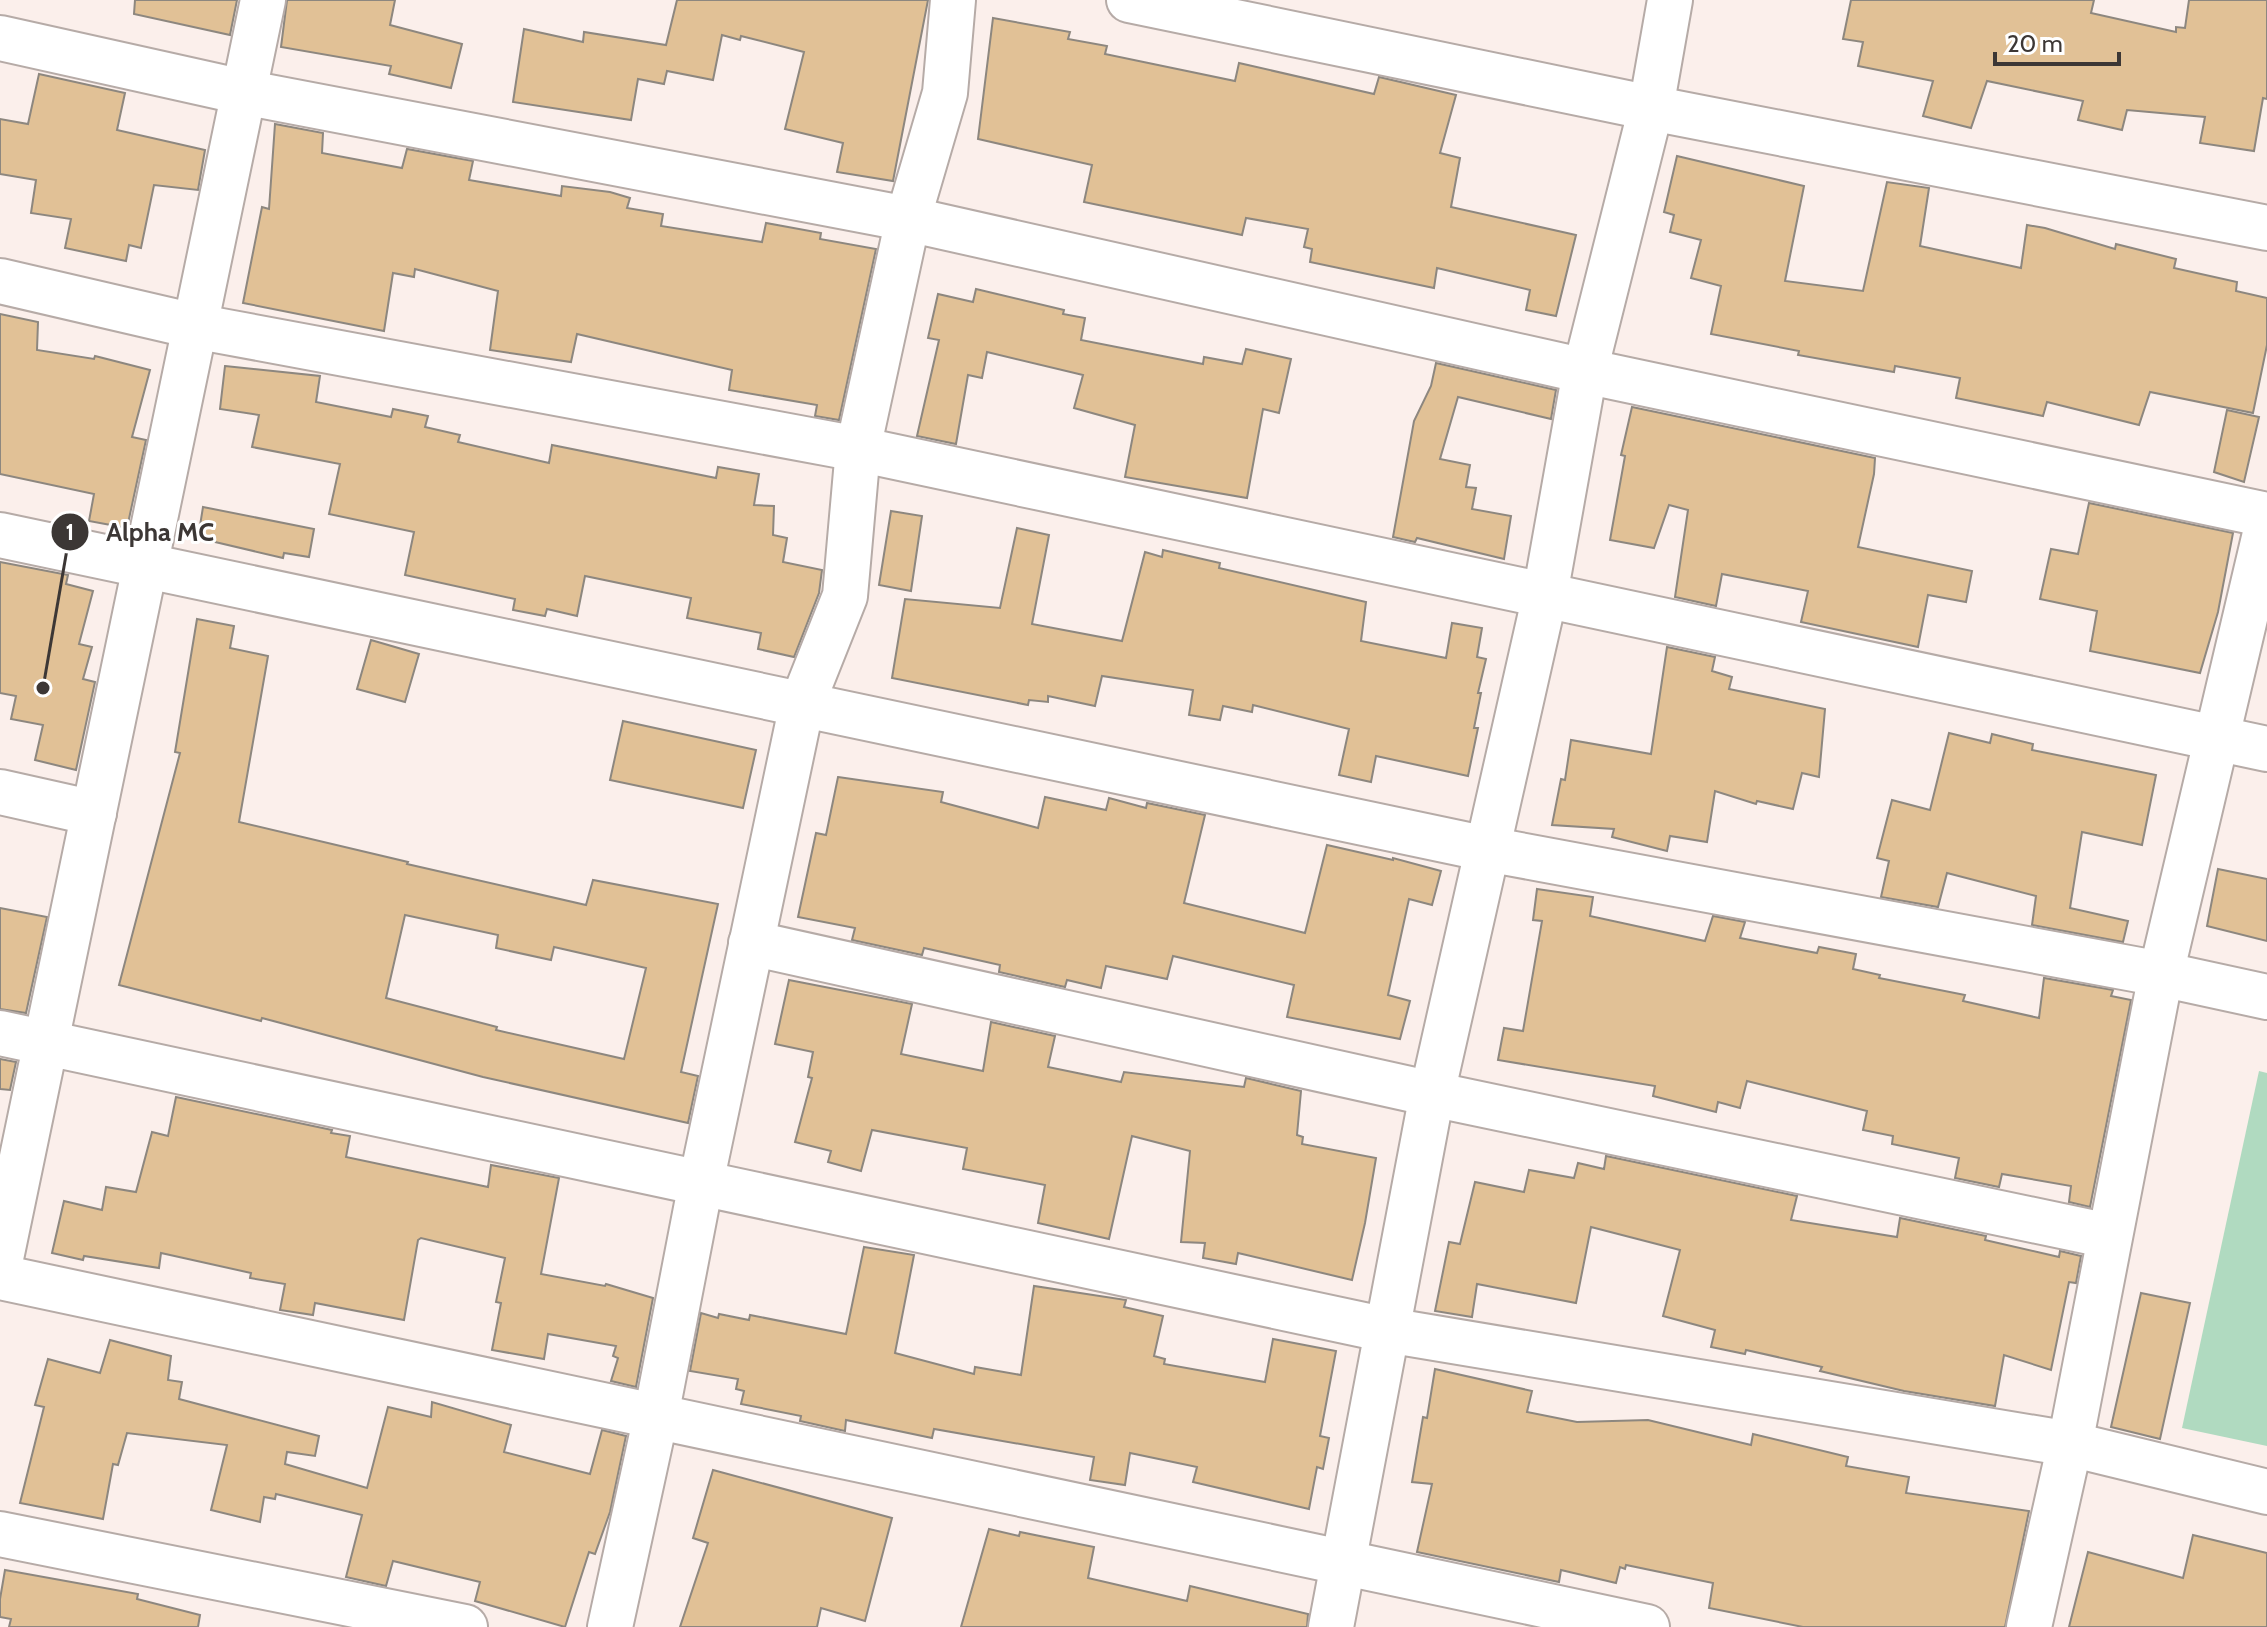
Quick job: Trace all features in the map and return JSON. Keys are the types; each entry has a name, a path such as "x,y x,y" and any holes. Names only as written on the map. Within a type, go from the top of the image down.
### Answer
{"street":[{"path":"0,1263 263,0"},
{"path":"610,1627 802,704 845,596 858,449 908,219 945,93 953,0"},
{"path":"1129,0 1651,108 2267,228"},
{"path":"1331,1627 1432,1094 1545,595 1585,371 1651,108 1670,0"},
{"path":"0,38 243,92 908,219 1585,371 2267,515"},
{"path":"0,281 194,326 858,449 2267,749"},
{"path":"2029,1627 2070,1444 2161,974 2267,525"},
{"path":"0,535 1487,849 2161,974 2267,997"},
{"path":"0,792 94,813"},
{"path":"751,943 1432,1094 2109,1236"},
{"path":"0,1033 1387,1330 2070,1444 2267,1492"},
{"path":"0,1277 1647,1627"},
{"path":"0,1534 465,1627"}],"green space":[{"path":"2259,1071 2267,1073 2267,1446 2182,1428"}],"building":[{"path":"135,0 237,0 230,35 134,14"},
{"path":"287,0 395,0 390,25 462,44 451,88 389,74 391,66 281,47"},
{"path":"677,0 928,0 893,181 837,172 843,143 785,129 804,52 741,36 740,40 722,35 713,80 667,71 664,84 638,79 631,120 513,102 524,29 583,42 584,32 666,45"},
{"path":"1851,0 2094,0 2091,13 2176,32 2176,27 2185,28 2189,0 2267,0 2267,99 2263,98 2254,151 2200,143 2205,117 2127,110 2122,130 2078,120 2083,101 1987,81 1971,128 1923,116 1933,81 1858,66 1863,42 1843,39"},
{"path":"993,18 1070,32 1068,39 1107,46 1105,54 1235,81 1239,63 1374,94 1379,77 1456,95 1440,153 1460,158 1451,207 1576,235 1556,316 1526,310 1530,290 1437,268 1434,288 1310,262 1312,249 1304,247 1308,229 1246,218 1242,235 1084,202 1092,165 978,139"},
{"path":"39,74 125,93 117,130 205,150 198,190 154,185 141,248 129,245 126,261 65,248 71,219 31,213 36,180 0,174 0,119 28,124"},
{"path":"275,124 323,133 322,153 402,168 407,149 473,161 469,180 561,196 562,186 610,192 630,198 627,208 663,214 661,226 762,242 766,223 821,233 820,239 876,249 839,420 815,416 817,405 729,390 732,370 577,334 571,362 490,350 498,291 415,269 414,277 393,273 384,331 243,303 262,207 269,209"},
{"path":"1677,156 1804,186 1785,281 1863,291 1887,182 1929,188 1920,246 2021,268 2027,225 2115,249 2116,244 2176,259 2174,268 2237,282 2236,291 2267,298 2267,345 2253,413 2150,392 2139,425 2047,402 2043,416 1956,398 1960,378 1895,366 1894,372 1798,355 1799,351 1711,334 1721,286 1691,278 1701,240 1670,232 1674,215 1664,212"},
{"path":"976,289 1085,318 1081,340 1203,364 1204,357 1242,364 1246,349 1291,359 1279,413 1263,409 1247,498 1125,477 1135,425 1074,408 1083,375 987,352 982,378 968,375 956,444 917,436 939,340 928,338 938,294 973,302"},
{"path":"0,314 38,322 37,350 94,359 95,356 150,370 132,437 146,440 127,528 89,521 94,494 0,474"},
{"path":"1436,363 1556,390 1551,419 1458,397 1440,459 1470,465 1466,487 1476,488 1472,509 1511,516 1504,559 1417,538 1415,542 1393,537 1414,421 1431,386"},
{"path":"225,366 320,376 316,402 391,417 393,409 428,416 425,427 460,435 458,442 549,463 552,445 716,478 718,467 759,474 754,505 774,506 773,535 787,538 783,562 822,570 819,593 794,657 758,649 761,633 687,618 691,598 585,576 577,616 547,609 545,616 513,610 515,599 405,575 414,532 329,514 340,464 252,447 259,415 220,409"},
{"path":"1632,407 1875,458 1858,547 1972,571 1966,602 1928,595 1918,647 1801,622 1808,591 1722,574 1716,606 1675,597 1688,510 1669,505 1654,548 1610,540 1625,456 1621,455"},
{"path":"2227,410 2259,417 2244,482 2214,472"},
{"path":"2089,503 2233,533 2218,612 2200,673 2090,651 2097,611 2040,599 2051,549 2078,554"},
{"path":"203,507 314,529 309,557 284,553 283,558 198,538"},
{"path":"891,511 922,516 911,591 879,585"},
{"path":"1017,528 1049,535 1032,624 1122,641 1145,552 1162,557 1163,550 1220,563 1219,568 1366,602 1361,641 1446,658 1452,623 1482,628 1477,657 1486,659 1478,693 1481,693 1474,728 1478,728 1468,776 1376,756 1371,782 1339,775 1349,729 1253,705 1252,712 1223,706 1220,720 1189,715 1193,690 1102,676 1095,706 1048,696 1048,702 1029,700 1028,705 892,678 905,599 1000,608"},
{"path":"0,562 68,575 66,584 93,591 79,644 92,647 83,679 95,682 76,770 35,760 43,725 11,719 16,696 0,693"},
{"path":"197,619 234,626 230,648 268,656 239,822 586,905 593,880 718,904 681,1072 698,1076 688,1123 483,1077 262,1018 261,1021 119,985 180,753 175,752","holes":["405,915 498,935 496,948 551,960 554,947 646,968 624,1059 496,1030 497,1027 386,998"]},
{"path":"371,640 419,654 405,702 357,689"},
{"path":"1667,647 1715,657 1712,671 1732,677 1729,689 1825,709 1819,777 1802,773 1793,809 1757,801 1756,804 1715,791 1707,842 1670,836 1667,851 1612,837 1614,829 1552,825 1561,779 1565,780 1571,740 1651,754"},
{"path":"623,721 756,750 743,808 610,780"},
{"path":"1949,733 1990,743 1992,734 2033,744 2032,750 2156,775 2142,845 2082,832 2070,908 2128,921 2123,942 2032,925 2036,896 1947,873 1938,907 1881,897 1889,861 1877,858 1892,800 1930,810"},
{"path":"838,777 943,792 941,802 1038,828 1045,797 1106,810 1109,798 1146,808 1147,803 1205,815 1184,903 1305,933 1327,845 1441,871 1432,905 1409,899 1388,995 1410,1001 1400,1039 1287,1017 1294,985 1173,956 1167,979 1106,966 1101,988 1067,980 1065,987 999,972 1000,965 924,948 922,955 852,940 855,928 798,917 816,833 826,835"},
{"path":"2218,869 2267,879 2267,941 2207,926"},
{"path":"1537,889 1593,897 1590,916 1705,941 1713,916 1745,922 1740,938 1817,953 1819,947 1856,954 1853,969 1880,975 1879,978 1965,995 1963,1001 2039,1018 2044,978 2113,990 2111,996 2131,1000 2090,1207 2069,1202 2071,1186 2002,1174 1999,1187 1955,1178 1959,1158 1892,1144 1893,1136 1863,1130 1867,1111 1747,1081 1740,1108 1718,1102 1716,1112 1653,1096 1655,1086 1498,1060 1504,1028 1523,1031 1542,921 1533,920"},
{"path":"0,908 47,917 26,1013 0,1009"},
{"path":"789,980 912,1004 901,1054 983,1071 991,1022 1055,1036 1048,1067 1121,1082 1124,1072 1244,1087 1246,1078 1301,1091 1297,1135 1303,1137 1302,1144 1376,1158 1352,1280 1238,1253 1236,1264 1203,1258 1205,1243 1181,1242 1190,1151 1132,1136 1109,1239 1038,1223 1045,1185 963,1169 967,1148 872,1130 861,1171 828,1162 831,1151 795,1142 812,1078 808,1077 813,1052 775,1044"},
{"path":"0,1059 16,1062 10,1090 0,1089"},
{"path":"176,1097 350,1136 346,1157 488,1187 491,1165 559,1178 541,1274 606,1284 653,1298 636,1387 611,1381 618,1358 613,1356 616,1346 548,1334 544,1359 492,1350 501,1303 496,1302 505,1258 421,1238 418,1240 404,1320 315,1303 313,1315 280,1310 285,1284 250,1278 251,1273 161,1253 159,1268 84,1256 83,1260 52,1253 64,1201 102,1210 106,1187 136,1192 152,1132 168,1136"},
{"path":"1606,1156 1797,1196 1791,1220 1897,1237 1900,1218 1986,1236 1985,1240 2059,1257 2060,1251 2081,1256 2076,1283 2069,1282 2051,1370 2004,1355 1995,1406 1904,1391 1820,1371 1822,1367 1746,1350 1745,1354 1711,1347 1715,1330 1663,1316 1680,1250 1591,1227 1576,1303 1477,1284 1472,1317 1435,1311 1449,1242 1460,1244 1475,1182 1524,1192 1529,1170 1574,1178 1578,1163 1604,1169"},
{"path":"864,1247 914,1255 895,1353 974,1374 975,1367 1021,1375 1034,1286 1126,1300 1124,1307 1163,1316 1154,1356 1165,1359 1164,1364 1265,1382 1273,1339 1336,1351 1320,1436 1329,1438 1323,1469 1317,1467 1309,1509 1193,1482 1197,1467 1130,1453 1125,1485 1090,1480 1094,1457 934,1429 932,1438 846,1420 845,1431 800,1421 801,1416 741,1404 744,1391 736,1389 738,1379 690,1371 701,1313 718,1318 719,1314 749,1320 750,1315 846,1334"},
{"path":"2141,1293 2190,1303 2160,1439 2111,1427"},
{"path":"110,1340 171,1356 168,1380 182,1382 179,1399 319,1436 315,1456 287,1452 285,1464 367,1488 388,1407 431,1417 432,1402 511,1425 504,1452 590,1474 602,1430 626,1436 610,1512 595,1554 589,1552 565,1627 475,1601 480,1582 393,1561 386,1586 346,1577 362,1515 276,1494 275,1499 264,1497 260,1522 211,1510 227,1445 127,1433 118,1465 113,1464 103,1519 20,1503 44,1407 35,1405 48,1359 100,1373"},
{"path":"1435,1369 1532,1391 1527,1412 1577,1422 1648,1420 1751,1445 1753,1434 1848,1457 1846,1466 1909,1477 1906,1493 2029,1511 2005,1627 1803,1627 1709,1608 1713,1583 1626,1565 1625,1569 1620,1567 1616,1583 1561,1570 1559,1582 1417,1552 1432,1484 1412,1482"},
{"path":"713,1470 892,1518 865,1621 821,1608 817,1627 680,1627 708,1543 693,1538"},
{"path":"989,1529 1094,1547 1088,1578 1187,1601 1190,1586 1308,1614 1307,1627 961,1627"},
{"path":"2193,1535 2267,1553 2267,1627 2069,1627 2088,1552 2183,1578"},
{"path":"5,1570 138,1594 137,1599 200,1615 198,1627 9,1627 11,1619 0,1617"}],"place":[{"name":"Alpha MC","path":"43,688"}]}
